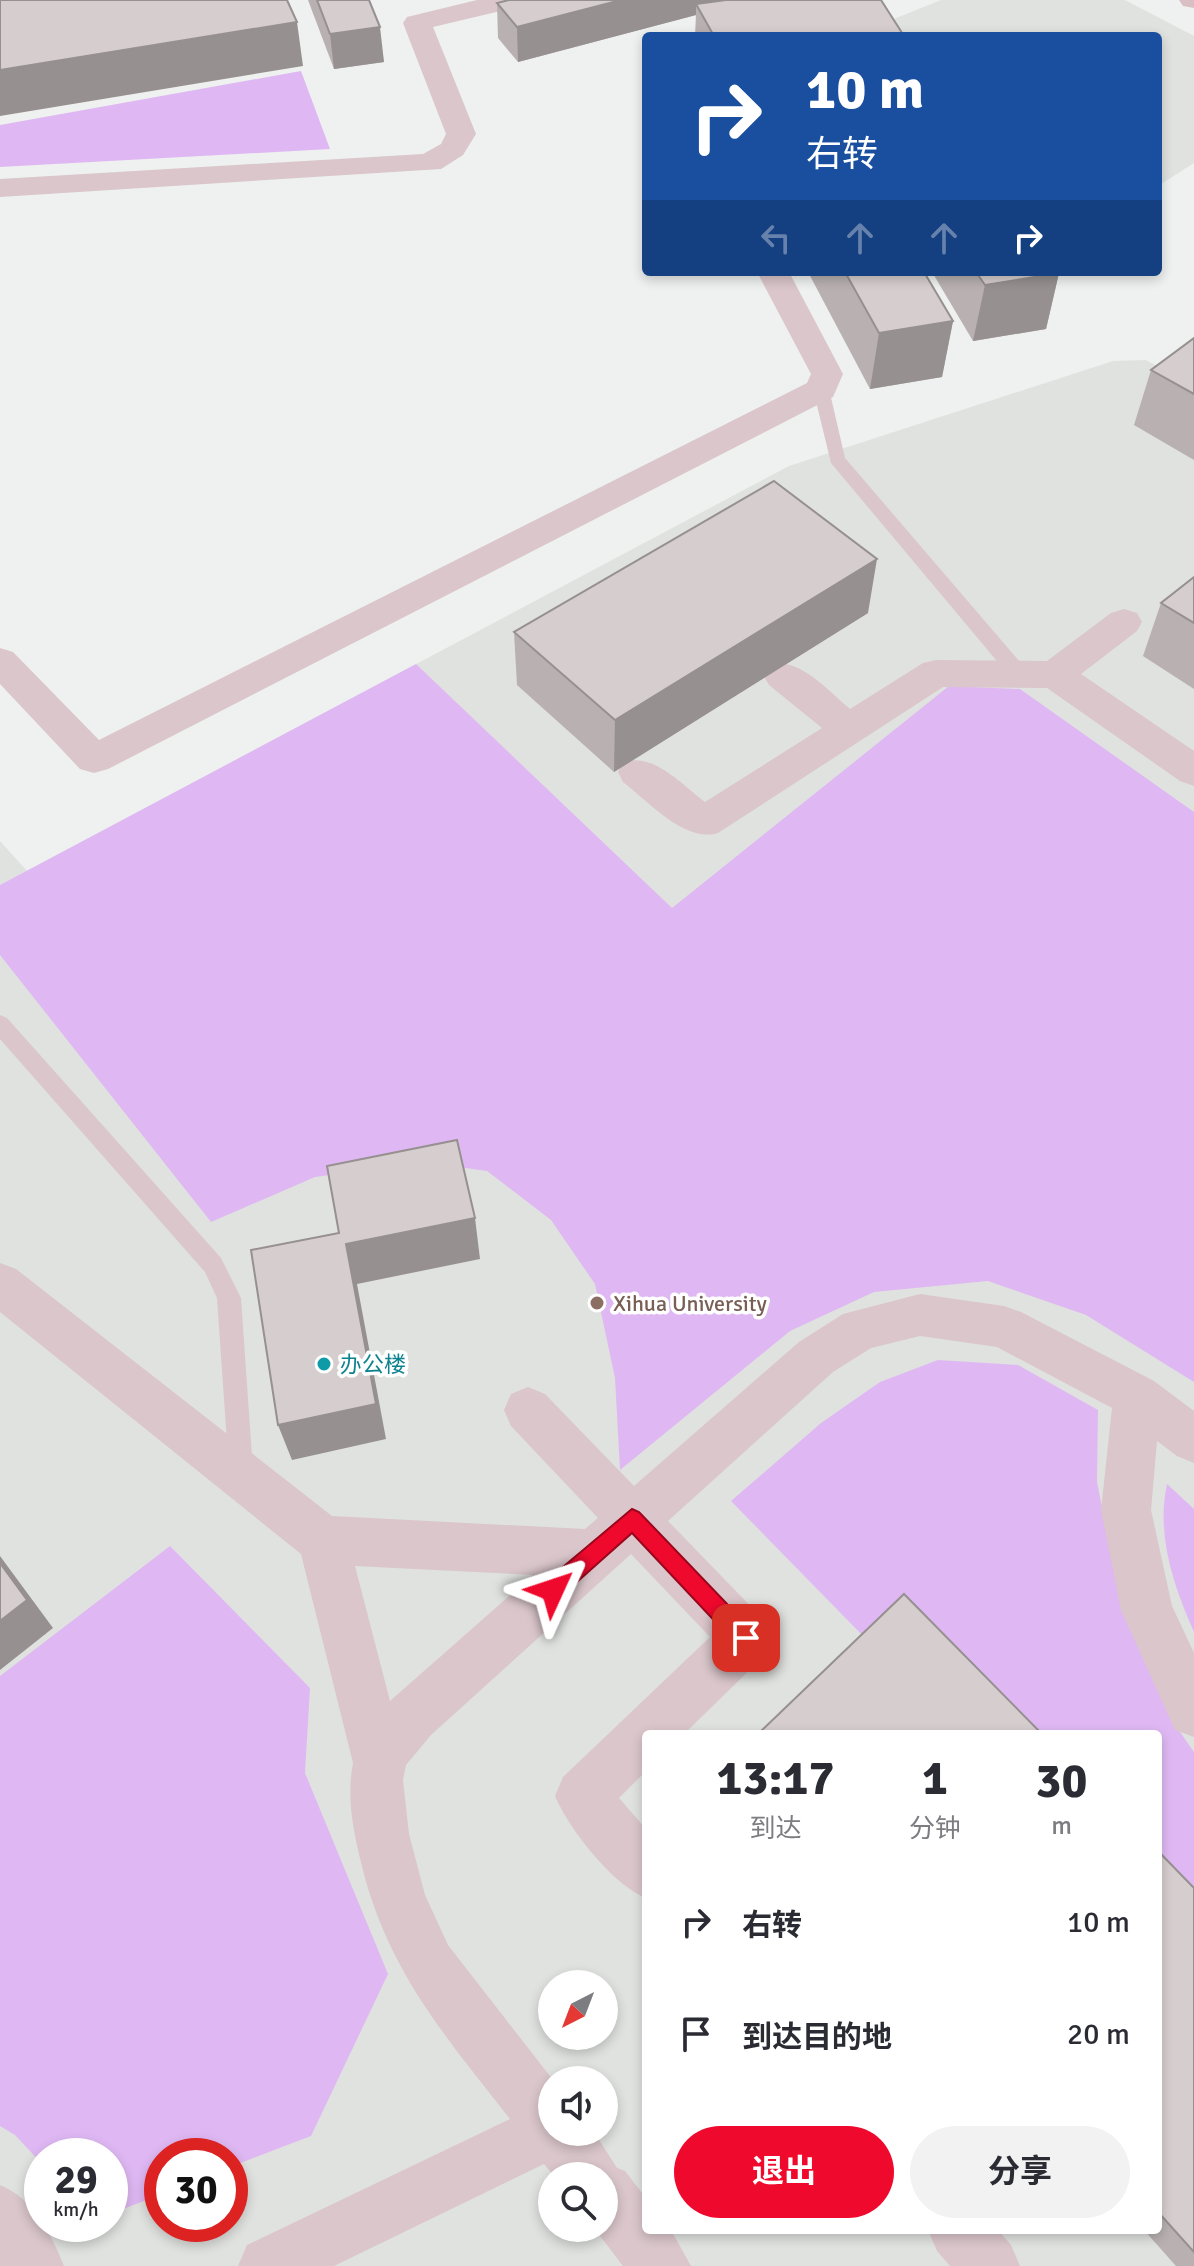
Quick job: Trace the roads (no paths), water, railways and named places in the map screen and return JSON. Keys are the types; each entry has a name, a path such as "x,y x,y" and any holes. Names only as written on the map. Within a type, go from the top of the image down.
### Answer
{"street":[{"path":"0,188 430,163 453,149 461,134 417,23 511,0"},
{"path":"0,661 94,759 821,389 827,374 775,276"},
{"path":"1037,674 1124,622"},
{"path":"637,772 704,822 936,673 1037,674 1194,771"},
{"path":"782,675 849,729"},
{"path":"0,1284 323,1540 593,1554"},
{"path":"379,1762 392,1737 412,1716 816,1357 860,1329 920,1315 1004,1327 1137,1397 1194,1440"},
{"path":"1137,1397 1126,1510 1147,1610 1194,1711"},
{"path":"528,1410 746,1638 650,1730"},
{"path":"323,1540 379,1762 376,1794 391,1879 426,1963 538,2108"},
{"path":"642,1738 582,1796 642,1866"},
{"path":"268,2266 538,2137"},
{"path":"567,2146 580,2162"},
{"path":"618,2210 661,2266"},
{"path":"0,2215 34,2266"}],"lane":[{"path":"821,389 837,459 1037,674"},
{"path":"0,1024 213,1265 229,1298 242,1476"}],"place":[{"name":"Xihua University","path":"597,1303"},
{"name":"办公楼","path":"324,1364"}]}
